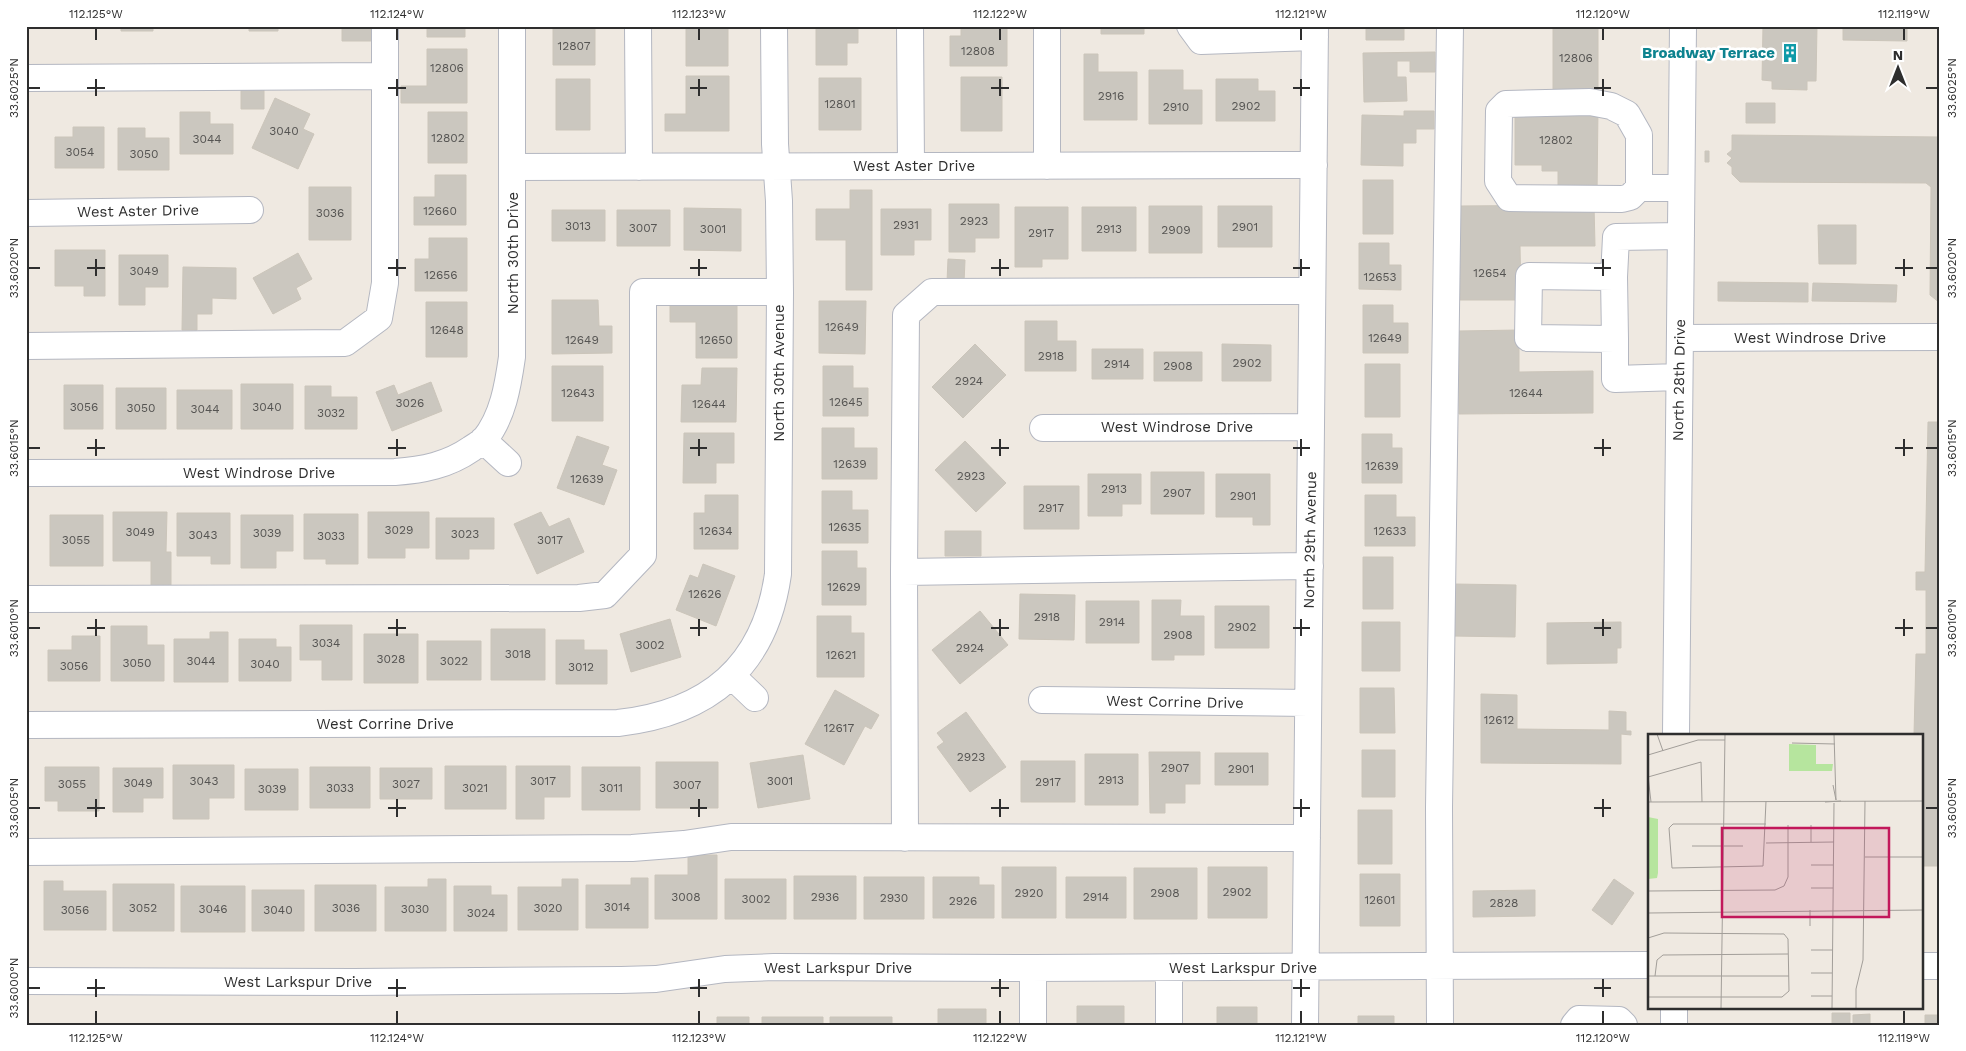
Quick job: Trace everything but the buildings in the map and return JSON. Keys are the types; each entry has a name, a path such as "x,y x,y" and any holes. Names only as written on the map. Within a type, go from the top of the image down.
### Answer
{"street":[{"path":"26,346 345,343 378,318 385,283 385,26"},
{"name":"North 30th Drive","path":"483,440 499,414 508,384 512,356 512,26"},
{"path":"638,26 639,167"},
{"name":"North 30th Avenue","path":"732,676 746,660 758,640 775,595 778,574 780,292 774,26"},
{"path":"910,26 911,166"},
{"path":"1047,26 1047,166"},
{"path":"1190,26 1201,41 1315,32"},
{"path":"1440,1025 1439,808 1450,26"},
{"name":"North 28th Drive","path":"1676,734 1683,26"},
{"name":"North 29th Avenue","path":"1305,1025 1315,32"},
{"path":"26,78 385,76"},
{"path":"1640,188 1639,135 1627,114 1611,106 1590,102 1506,104 1499,111 1498,181 1509,198 1622,199 1630,197 1640,188 1681,188"},
{"name":"West Aster Drive","path":"513,167 1314,165"},
{"name":"West Aster Drive","path":"26,213 250,210"},
{"path":"1679,377 1615,378 1614,277 1616,237 1681,236"},
{"path":"1614,277 1530,276 1528,338 1615,338"},
{"path":"905,838 904,572 906,315 932,292 1312,291"},
{"path":"26,599 579,598 605,595 642,555 643,292 780,292"},
{"name":"West Windrose Drive","path":"1680,338 1940,337"},
{"name":"West Windrose Drive","path":"1043,428 1311,427"},
{"path":"483,440 508,463"},
{"name":"West Windrose Drive","path":"26,473 395,472 422,470 444,464 483,440"},
{"path":"904,572 1310,566"},
{"path":"732,676 755,698"},
{"name":"West Corrine Drive","path":"26,725 618,723 646,720 688,706 732,676"},
{"name":"West Corrine Drive","path":"1042,700 1308,703"},
{"path":"26,852 632,848 684,844 731,837 1307,838"},
{"name":"West Larkspur Drive","path":"26,982 622,980 656,978 724,969 754,968 1306,968 1648,965"},
{"path":"1924,966 1940,966"},
{"path":"1033,968 1033,1025"},
{"path":"1169,968 1169,1025"},
{"path":"1674,1008 1674,1025"},
{"path":"1574,1025 1579,1019 1589,1019 1619,1020 1624,1025"}],"place":[{"name":"Broadway Terrace","path":"1790,53"}]}
